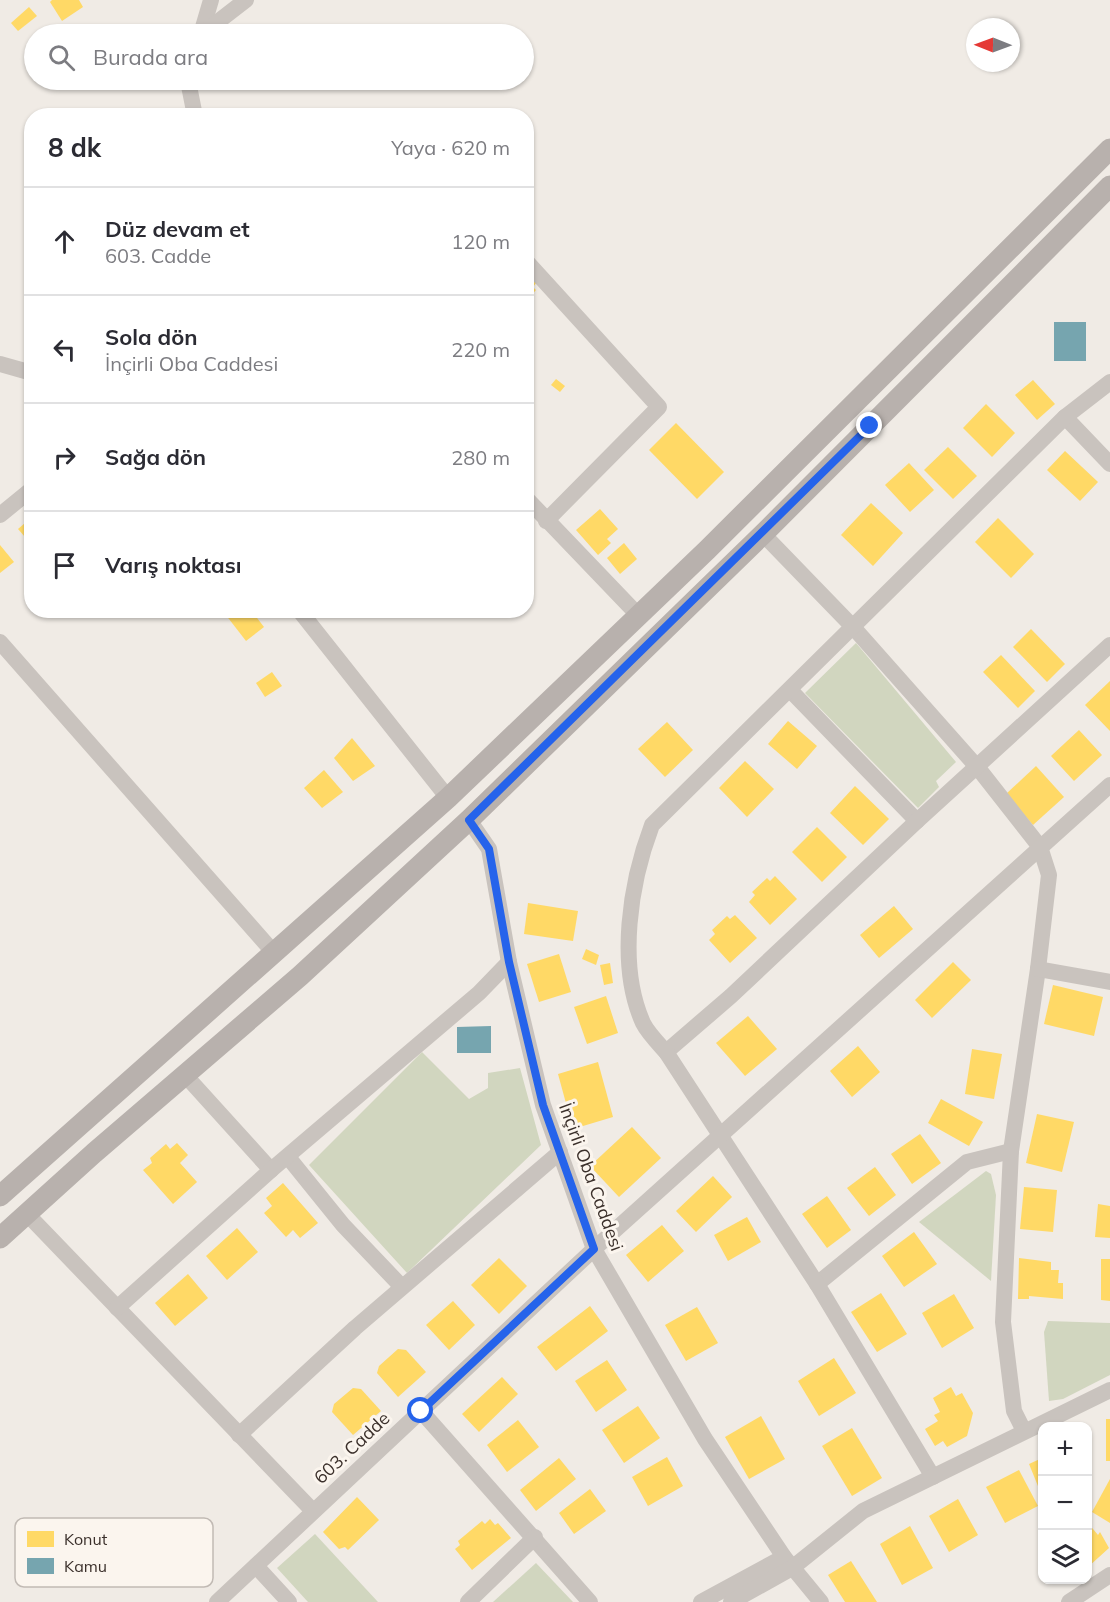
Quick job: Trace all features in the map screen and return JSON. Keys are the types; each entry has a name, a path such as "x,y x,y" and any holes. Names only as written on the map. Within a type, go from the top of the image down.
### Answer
{"main road":[{"path":"0,1196 448,798 639,616 1110,149"},
{"path":"0,1238 300,976 469,820 763,534 1110,186"}],"street":[{"path":"204,24 211,0"},
{"path":"214,24 246,0"},
{"path":"190,90 193,108"},
{"path":"534,270 659,407 546,521"},
{"path":"0,364 24,371"},
{"path":"933,1477 817,1284 718,1136 666,1052 644,1025 631,987 628,945 640,856 651,825 1065,417 1110,382"},
{"path":"1065,417 1110,464"},
{"path":"0,514 24,495"},
{"path":"534,507 639,616"},
{"path":"763,534 853,627 978,768 1040,847 1049,875 1038,969 1011,1151 1003,1322 1014,1411 1024,1431"},
{"path":"304,618 448,798"},
{"path":"0,642 275,954"},
{"path":"666,1052 731,996 917,821 978,768 1110,645"},
{"path":"790,690 917,821"},
{"name":"603. Cadde","path":"217,1602 594,1249 1110,784"},
{"name":"İnçirli Oba Caddesi","path":"469,820 489,849 509,962 543,1105 594,1249 705,1439 788,1563 821,1602"},
{"path":"117,1308 271,1170 479,993 509,962"},
{"path":"1038,969 1110,982"},
{"path":"185,1075 271,1170"},
{"path":"817,1284 967,1162 1011,1151"},
{"path":"239,1435 402,1287 560,1152"},
{"path":"288,1157 343,1225 402,1287"},
{"path":"28,1215 313,1511"},
{"path":"731,1602 862,1511 1110,1390"},
{"path":"421,1411 535,1537 590,1602"},
{"path":"468,1602 535,1537"},
{"path":"701,1602 788,1563"},
{"path":"256,1566 289,1602"},
{"path":"1070,1602 1110,1575"}],"green space":[{"path":"856,643 956,762 936,781 939,787 918,808 805,693"},
{"path":"422,1052 469,1099 488,1088 488,1073 520,1068 541,1145 407,1273 309,1165"},
{"path":"986,1171 991,1174 996,1195 991,1281 919,1222"},
{"path":"1048,1321 1110,1323 1110,1375 1063,1399 1049,1401 1044,1332"},
{"path":"315,1534 378,1602 308,1602 277,1568"},
{"path":"536,1563 573,1602 493,1602"}],"building: Konut":[{"path":"52,0 79,0 83,7 62,21 50,2"},
{"path":"29,7 37,16 18,31 11,23"},
{"path":"556,379 565,386 560,392 551,385"},
{"path":"1033,380 1055,404 1037,420 1015,395"},
{"path":"986,404 1015,433 992,457 963,428"},
{"path":"676,423 724,472 697,499 649,450"},
{"path":"948,447 977,476 953,499 924,470"},
{"path":"1065,451 1098,482 1080,501 1047,470"},
{"path":"909,463 934,490 910,512 885,485"},
{"path":"871,503 903,533 873,566 841,535"},
{"path":"600,509 618,529 607,539 611,543 598,555 576,530"},
{"path":"998,518 1034,554 1011,578 975,542"},
{"path":"24,524 24,536 18,529"},
{"path":"624,543 637,559 620,574 607,558"},
{"path":"0,545 14,562 0,573"},
{"path":"228,618 257,618 264,627 246,641"},
{"path":"1031,629 1065,664 1047,682 1013,647"},
{"path":"1001,655 1035,691 1018,708 983,672"},
{"path":"272,672 282,686 265,697 256,683"},
{"path":"1110,681 1110,731 1085,705"},
{"path":"788,721 817,746 797,769 768,744"},
{"path":"667,722 693,750 665,777 638,749"},
{"path":"1079,730 1102,755 1074,781 1051,756"},
{"path":"352,738 375,766 353,781 334,758"},
{"path":"745,761 774,789 747,817 719,788"},
{"path":"1036,766 1064,797 1033,825 1006,794"},
{"path":"324,770 343,792 322,808 304,788"},
{"path":"855,786 889,819 863,845 830,813"},
{"path":"817,827 847,857 822,882 792,852"},
{"path":"775,876 797,899 770,925 749,902 755,895 752,892 767,878 770,881"},
{"path":"528,903 578,911 573,941 524,934"},
{"path":"894,906 913,929 879,958 860,935"},
{"path":"735,915 757,938 730,963 709,940 715,934 712,930 727,916 730,919"},
{"path":"586,949 599,955 596,965 582,959"},
{"path":"559,954 571,992 539,1002 527,964"},
{"path":"953,962 971,980 932,1018 915,1000"},
{"path":"610,963 613,983 604,985 600,965"},
{"path":"1053,985 1103,997 1094,1036 1044,1024"},
{"path":"606,996 618,1033 587,1044 574,1007"},
{"path":"748,1016 777,1049 745,1076 716,1043"},
{"path":"858,1046 880,1072 852,1097 830,1071"},
{"path":"972,1049 1002,1054 994,1099 965,1094"},
{"path":"598,1062 613,1117 573,1129 558,1074"},
{"path":"941,1099 983,1122 969,1146 928,1123"},
{"path":"1037,1114 1074,1122 1062,1172 1026,1163"},
{"path":"632,1127 661,1158 619,1197 590,1166"},
{"path":"920,1134 941,1163 912,1184 891,1154"},
{"path":"177,1143 188,1155 180,1163 197,1182 173,1204 143,1170 152,1163 150,1158 166,1144 170,1149"},
{"path":"875,1167 896,1195 869,1216 847,1188"},
{"path":"713,1176 732,1197 696,1232 676,1211"},
{"path":"283,1183 318,1223 300,1238 293,1230 286,1237 264,1213 272,1206 266,1198"},
{"path":"1024,1187 1057,1190 1053,1232 1020,1229"},
{"path":"827,1196 851,1230 827,1248 802,1214"},
{"path":"1098,1204 1110,1206 1110,1238 1095,1237"},
{"path":"747,1217 761,1242 728,1261 714,1235"},
{"path":"662,1225 684,1251 648,1282 626,1255"},
{"path":"237,1228 258,1252 227,1280 206,1256"},
{"path":"914,1232 937,1264 904,1287 882,1256"},
{"path":"499,1258 527,1286 499,1314 471,1285"},
{"path":"1019,1258 1051,1262 1051,1270 1059,1270 1058,1283 1063,1283 1063,1299 1029,1296 1029,1299 1018,1299"},
{"path":"1101,1259 1110,1259 1110,1301 1101,1300"},
{"path":"188,1274 208,1298 175,1326 155,1303"},
{"path":"881,1293 907,1334 877,1352 851,1312"},
{"path":"954,1294 974,1328 942,1348 922,1313"},
{"path":"453,1301 475,1325 449,1350 426,1325"},
{"path":"590,1306 608,1331 556,1371 537,1347"},
{"path":"697,1307 718,1343 686,1361 665,1325"},
{"path":"398,1349 406,1350 426,1372 398,1397 377,1373 379,1366"},
{"path":"834,1358 856,1393 819,1416 798,1381"},
{"path":"607,1360 627,1390 596,1412 575,1381"},
{"path":"502,1377 518,1394 479,1432 462,1414"},
{"path":"951,1387 956,1396 962,1393 973,1413 967,1436 947,1447 943,1441 935,1446 925,1429 938,1421 934,1415 940,1412 933,1398"},
{"path":"353,1388 361,1389 381,1411 353,1435 332,1412 334,1404"},
{"path":"638,1406 660,1438 624,1463 602,1430"},
{"path":"761,1416 785,1459 749,1479 725,1437"},
{"path":"1106,1419 1110,1419 1110,1461 1106,1461"},
{"path":"518,1420 539,1447 507,1472 487,1445"},
{"path":"852,1428 882,1478 852,1496 822,1446"},
{"path":"667,1457 683,1486 648,1506 632,1477"},
{"path":"559,1458 576,1479 536,1511 520,1490"},
{"path":"1038,1460 1038,1486 1029,1464"},
{"path":"1019,1470 1038,1506 1005,1523 986,1487"},
{"path":"1110,1479 1110,1523 1092,1512"},
{"path":"590,1489 606,1511 574,1534 559,1513"},
{"path":"357,1497 379,1520 348,1550 345,1547 339,1549 323,1532"},
{"path":"958,1499 978,1535 949,1552 929,1516"},
{"path":"490,1519 495,1525 498,1523 511,1538 472,1570 455,1549 460,1545 458,1541 482,1521 485,1524"},
{"path":"910,1526 933,1568 902,1585 880,1544"},
{"path":"1092,1528 1098,1535 1100,1532 1109,1548 1092,1563"},
{"path":"851,1561 877,1602 845,1602 828,1575"}],"building: Kamu":[{"path":"1054,322 1086,322 1086,361 1054,361"},
{"path":"491,1026 491,1053 457,1053 457,1027"}],"route":[{"path":"421,1411 594,1249 543,1105 509,962 489,849 469,820 763,534 870,426"}]}
